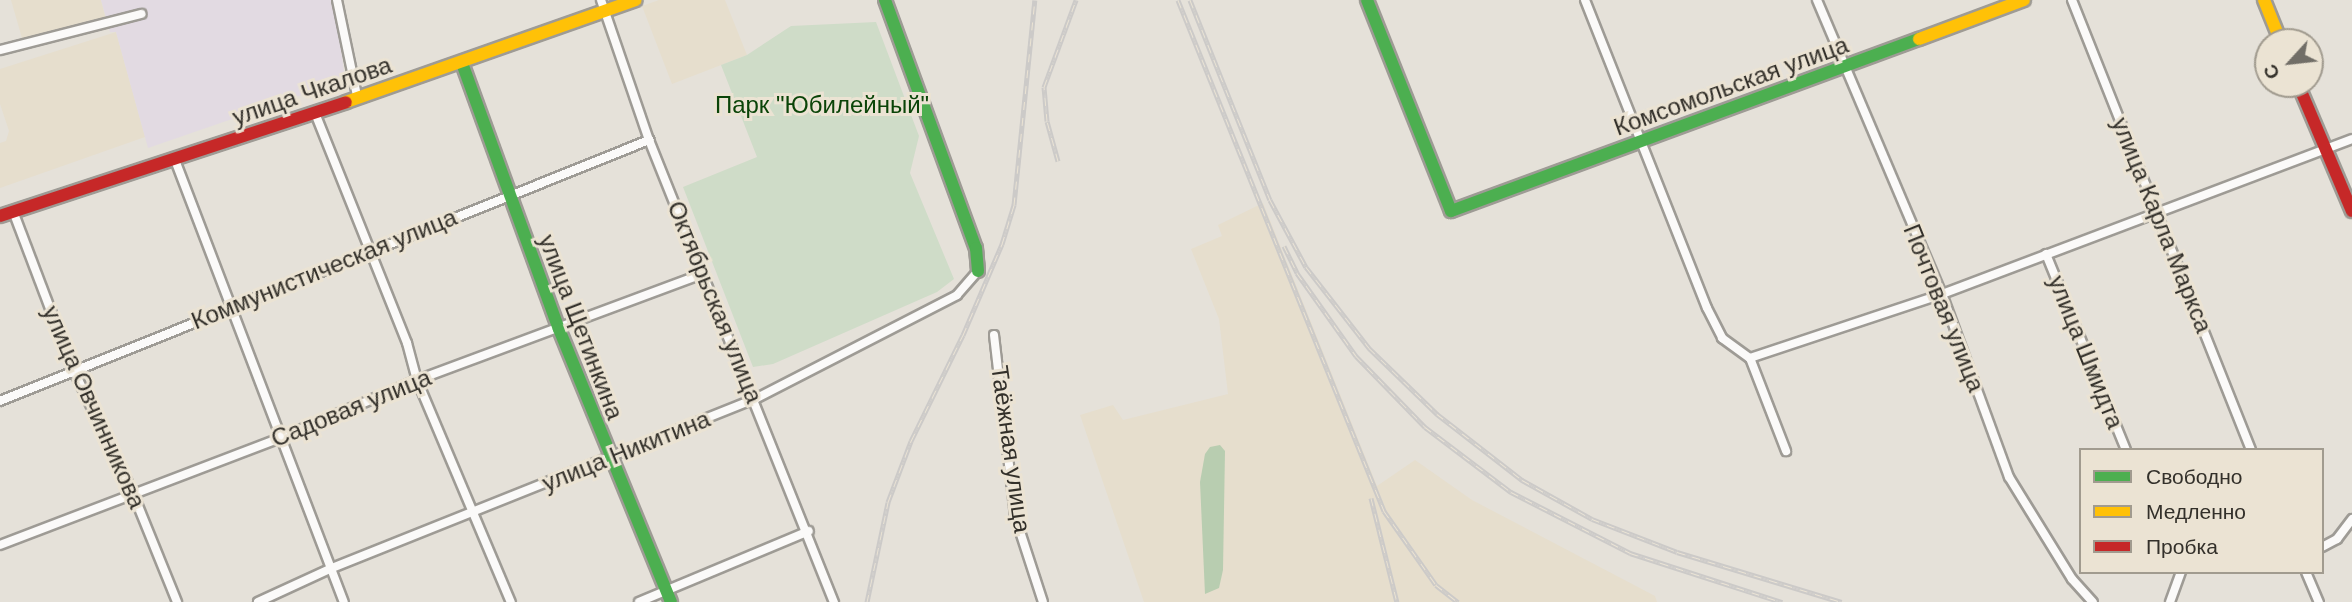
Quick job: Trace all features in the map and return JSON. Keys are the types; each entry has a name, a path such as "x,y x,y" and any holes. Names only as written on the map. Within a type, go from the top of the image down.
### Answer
{"street":[{"path":"337,0 357,96"},
{"name":"улица Чкалова","path":"0,216 461,63 603,6 636,0"},
{"path":"885,0 925,118 976,248 978,271"},
{"name":"Комсомольская улица","path":"1367,0 1451,211 2024,0"},
{"path":"1585,0 1707,308 1722,338 1750,358 1786,451"},
{"name":"Почтовая улица","path":"1817,0 1942,293 2009,477 2072,579 2093,602"},
{"name":"улица Карла Маркса","path":"2072,0 2250,448"},
{"path":"2264,0 2275,28"},
{"name":"Октябрьская улица","path":"603,6 649,141 808,531 834,602"},
{"path":"0,50 141,14"},
{"name":"улица Щетинкина","path":"461,63 507,194 559,329 668,597"},
{"path":"2304,98 2352,211"},
{"path":"315,113 368,251 407,342 417,380 511,602"},
{"name":"улица Шмидта","path":"1750,358 1942,293 2157,210 2352,139"},
{"name":"Коммунистическая улица","path":"0,401 507,194 649,141"},
{"path":"175,160 344,602"},
{"name":"улица Овчинникова","path":"13,211 73,369 132,491 177,602"},
{"name":"улица Шмидта","path":"2046,254 2125,448"},
{"name":"улица Никитина","path":"258,602 332,568 471,511 755,399 957,295 978,271"},
{"name":"Садовая улица","path":"0,545 132,491 283,437 417,380 702,274"},
{"name":"Таёжная улица","path":"995,335 1015,516 1043,602"},
{"path":"2324,546 2337,539 2352,519"},
{"path":"639,602 668,597 808,531"},
{"path":"2170,602 2179,574"},
{"path":"2307,574 2319,602"}],"shaded area":[{"path":"11,0 101,0 106,20 24,45"},
{"path":"101,0 335,0 345,80 148,148 116,32 110,32"},
{"path":"659,0 725,0 747,55 672,84 642,6"},
{"path":"116,32 145,137 0,188 0,143 6,141 9,131 0,104 0,69"},
{"path":"1263,203 1377,486 1415,460 1472,500 1655,596 1657,602 1144,602 1080,415 1113,405 1123,420 1228,394 1219,319 1191,249 1222,236 1218,225"}],"green space":[{"name":"Парк \"Юбилейный\"","path":"876,22 919,136 910,173 954,279 937,292 773,364 753,367 683,187 757,157 721,65 747,55 791,26"},
{"path":"1220,445 1225,451 1223,570 1219,588 1205,594 1200,482 1205,454 1210,447"}],"railway":[{"path":"867,602 888,502 911,441 963,335 1002,244 1014,205 1035,0"},
{"path":"1058,161 1047,121 1044,87 1076,0"},
{"path":"1178,0 1384,511 1436,585 1458,602"},
{"path":"1190,0 1270,200 1306,267 1369,348 1437,414 1522,480 1592,519 1677,552 1842,602"},
{"path":"1284,246 1297,273 1356,356 1425,427 1511,492 1630,553 1782,602"},
{"path":"1371,498 1397,602"}],"traffic: fast":[{"path":"885,0 976,248 978,271"},
{"path":"1367,0 1451,211 1919,39"},
{"path":"462,63 559,329 671,602"}],"traffic: slow":[{"path":"346,102 636,0"},
{"path":"1919,39 2024,0"},
{"path":"2264,0 2275,28"}],"traffic: jam":[{"path":"2304,98 2352,211"},
{"path":"0,216 346,102"}]}
